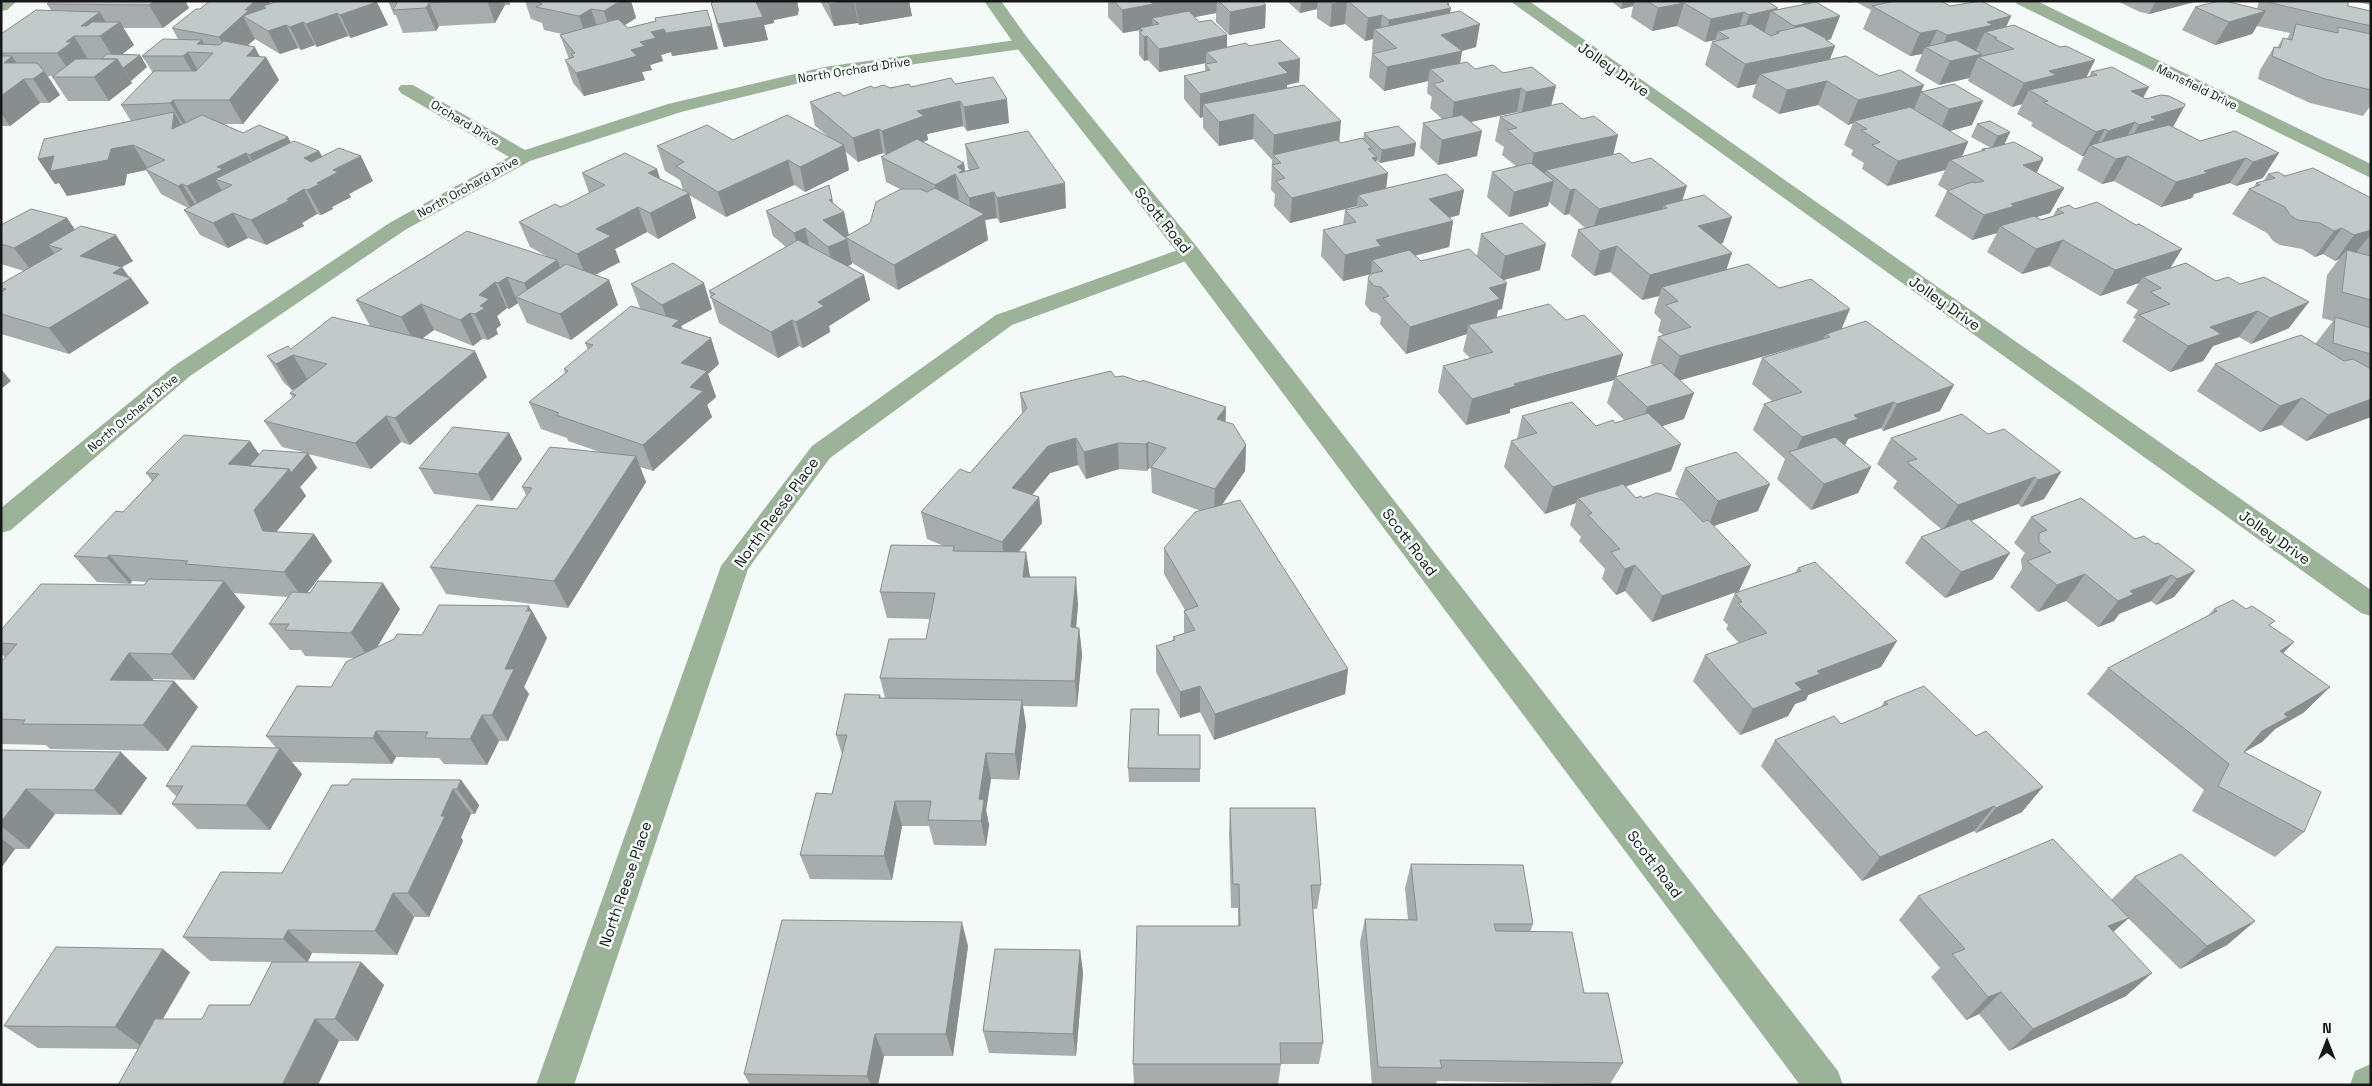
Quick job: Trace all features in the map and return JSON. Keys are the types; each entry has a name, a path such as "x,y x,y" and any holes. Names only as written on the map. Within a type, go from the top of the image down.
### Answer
{"street":[{"path":"1,6 9,1"},
{"name":"Scott Road","path":"992,1 1023,44 1189,252 1824,1085"},
{"name":"Jolley Drive","path":"1518,1 2371,605"},
{"name":"Mansfield Drive","path":"2022,1 2371,172"},
{"name":"North Orchard Drive","path":"1,523 182,372 398,226 523,158 675,108 824,72 1023,44"},
{"name":"Orchard Drive","path":"407,89 523,158"},
{"name":"North Reese Place","path":"556,1085 735,566 820,452 1004,320 1189,252"}],"building":[{"path":"50,1 155,1 149,5 47,4"},
{"path":"210,1 255,1 245,10 249,10 219,37 172,28 196,9 200,9"},
{"path":"278,1 377,2 340,15 337,13 306,24 303,22 290,27 286,25 268,31 243,16 266,8 263,6"},
{"path":"398,1 462,1 429,3 426,8 393,10"},
{"path":"536,1 620,1 604,11 591,9 579,16 536,7 542,4"},
{"path":"714,1 764,1 756,2 763,17 718,24 711,3"},
{"path":"828,1 848,1 829,4"},
{"path":"1114,1 1156,1 1151,2 1153,4 1122,10"},
{"path":"1219,1 1262,1 1266,5 1230,12"},
{"path":"1328,1 1345,1 1332,4"},
{"path":"1348,1 1446,1 1451,8 1389,20 1382,15 1368,18"},
{"path":"1647,1 1767,1 1778,8 1749,15 1744,12 1711,19 1684,3 1658,8"},
{"path":"1895,1 1941,1 1950,6 1981,1 2011,16 1987,22 1993,25 1947,35 1937,30 1920,33 1872,6"},
{"path":"2219,1 2266,11 2229,22 2195,7"},
{"path":"2348,1 2348,6 2371,11 2371,26 2267,2"},
{"path":"1816,2 1840,16 1794,26 1771,11"},
{"path":"36,10 100,12 81,26 87,26 92,22 120,22 100,36 74,36 66,42 72,42 57,53 1,53 1,34"},
{"path":"707,10 712,26 666,33 664,29 651,32 656,38 640,42 645,46 631,50 637,56 576,73 565,60 574,57 571,54 575,53 560,35 618,19 628,28 656,21 655,18"},
{"path":"1189,11 1199,22 1211,20 1227,35 1159,49 1147,36 1144,37 1139,31 1143,31 1140,28 1159,24 1152,18"},
{"path":"1460,11 1480,24 1441,35 1462,51 1387,67 1372,54 1397,48 1374,29"},
{"path":"1751,24 1771,36 1779,33 1776,32 1803,26 1827,39 1825,39 1835,46 1745,64 1712,42 1729,38 1718,31"},
{"path":"2296,24 2338,33 2338,27 2371,34 2371,90 2325,79 2272,56 2274,47 2280,48 2283,38 2292,40"},
{"path":"2014,25 2060,47 2066,46 2095,60 2049,71 2056,75 2024,83 1978,57 2014,49 1985,32"},
{"path":"163,39 202,40 197,44 219,45 224,41 255,47 247,56 266,57 229,100 173,100 170,103 121,105 154,71 196,71 213,53 188,52 183,56 142,56"},
{"path":"1280,40 1300,59 1278,63 1288,73 1200,94 1184,76 1210,70 1205,64 1217,62 1206,52 1246,43 1249,46"},
{"path":"1956,40 1982,54 1950,61 1925,47"},
{"path":"107,54 140,55 123,68 117,59 101,59"},
{"path":"1,56 12,56 4,63 37,63 44,71 33,79 24,79 1,96"},
{"path":"1846,56 1879,76 1900,70 1924,85 1858,100 1827,81 1787,90 1760,74"},
{"path":"76,59 117,59 94,77 52,77"},
{"path":"1467,62 1475,69 1493,65 1503,73 1532,67 1556,86 1526,92 1521,88 1454,102 1433,84 1444,81 1430,69"},
{"path":"2112,67 2149,87 2131,91 2146,99 2161,95 2169,96 2185,104 2184,107 2151,117 2156,120 2139,125 2135,122 2108,131 2105,129 2096,132 2043,102 2048,101 2029,90 2097,75 2091,72"},
{"path":"993,77 1007,99 964,107 960,101 917,111 924,116 882,131 879,129 853,138 810,102 839,92 844,96 871,86 874,88 884,85 890,88 909,84 911,87 951,78 955,84"},
{"path":"1954,84 1983,101 1949,109 1921,92"},
{"path":"1304,85 1341,121 1274,135 1254,114 1219,122 1203,104"},
{"path":"1562,103 1582,119 1594,116 1618,135 1534,153 1507,130 1517,128 1500,117"},
{"path":"1910,107 1968,142 1898,161 1872,145 1880,142 1861,130 1867,129 1854,121"},
{"path":"174,112 172,129 202,115 243,133 259,125 288,137 249,155 246,153 217,167 223,169 187,186 182,184 178,186 145,169 165,160 133,145 111,149 108,160 50,171 54,156 38,159 44,139"},
{"path":"787,115 844,145 800,167 788,160 718,192 676,166 684,162 657,146 707,125 733,140"},
{"path":"1462,115 1482,131 1442,140 1423,123"},
{"path":"1990,121 2010,132 1998,136 1977,124"},
{"path":"2169,125 2200,141 2235,131 2279,153 2253,162 2246,158 2204,171 2208,173 2176,182 2128,156 2116,159 2090,145"},
{"path":"1398,126 1416,143 1382,150 1364,133"},
{"path":"1028,131 1065,183 997,198 994,192 969,198 955,174 935,185 881,157 917,139 964,163 957,167 963,170 959,173 979,168 965,144"},
{"path":"1362,138 1372,148 1368,149 1377,157 1372,158 1388,173 1292,198 1276,181 1285,178 1272,165 1281,163 1273,155 1337,140 1341,143"},
{"path":"294,141 319,151 304,158 311,162 339,148 361,156 333,170 338,172 317,183 320,184 307,190 304,189 287,199 290,200 251,220 233,213 213,223 184,210 232,185 215,179"},
{"path":"2014,142 2043,158 2041,159 2043,160 2023,165 2064,188 2011,204 2015,206 1984,215 1947,191 1972,182 1984,181 1950,160 1985,150 1982,149"},
{"path":"625,153 657,169 648,173 689,193 650,213 638,207 596,229 611,236 577,254 519,222 555,204 561,207 605,185 582,173"},
{"path":"1620,153 1632,163 1651,158 1687,186 1599,209 1575,189 1570,190 1546,170"},
{"path":"1531,163 1554,181 1514,192 1492,172"},
{"path":"2313,168 2371,198 2371,230 2354,235 2342,228 2334,231 2320,223 2298,220 2291,216 2285,207 2249,189 2260,185 2256,183 2275,178 2268,174 2278,172 2285,176"},
{"path":"1446,174 1464,190 1429,199 1453,221 1376,240 1381,246 1345,255 1323,230 1356,222 1345,210 1368,205 1358,195"},
{"path":"829,185 832,199 829,200 844,212 823,220 847,239 828,247 805,228 794,233 766,211"},
{"path":"935,188 984,214 894,265 845,237 870,223 876,202 901,189 920,189 927,192"},
{"path":"1704,195 1732,217 1698,226 1732,253 1650,275 1617,246 1600,251 1578,230 1667,208 1664,205"},
{"path":"2097,202 2182,249 2115,270 2063,240 2036,249 2000,226 2034,216 2041,220 2064,213 2057,209 2069,205 2075,209"},
{"path":"31,209 67,218 14,248 1,244 1,225"},
{"path":"1522,223 1546,244 1505,256 1481,234"},
{"path":"81,226 116,235 80,256 122,267 113,273 131,278 49,328 1,314 1,292 6,289 1,288 1,284 62,249 48,245"},
{"path":"467,231 557,260 524,283 507,277 498,283 495,282 479,295 489,299 480,306 485,308 475,314 470,313 460,320 421,304 401,317 356,300"},
{"path":"798,240 864,275 818,302 824,306 796,322 792,320 771,332 710,297 715,294 709,291"},
{"path":"1469,249 1507,283 1489,288 1500,299 1410,327 1383,298 1389,296 1381,287 1374,286 1368,279 1370,274 1383,271 1372,260 1409,250 1421,261"},
{"path":"2347,250 2371,256 2371,300 2342,292"},
{"path":"673,263 704,283 662,305 631,284"},
{"path":"2186,263 2216,281 2228,277 2240,284 2264,277 2309,302 2270,318 2258,311 2210,327 2221,334 2188,346 2139,315 2170,304 2150,292 2161,288 2143,277"},
{"path":"566,264 609,280 560,314 516,297"},
{"path":"1748,264 1779,288 1811,279 1850,309 1680,356 1658,337 1691,327 1666,305 1678,301 1662,287"},
{"path":"1549,304 1566,320 1584,315 1623,354 1514,384 1516,386 1472,399 1443,366 1493,352 1468,325"},
{"path":"631,306 679,320 672,326 711,338 681,363 707,371 690,387 703,391 643,445 556,415 559,413 529,402 568,371 564,369 593,345 585,343"},
{"path":"332,317 475,351 395,418 386,416 355,443 264,421 296,395 290,393 327,364 293,355 276,364 267,356 288,346 291,349"},
{"path":"2335,317 2371,328 2371,354 2333,343"},
{"path":"1866,321 1954,385 1897,404 1894,402 1854,415 1858,419 1802,437 1764,404 1802,392 1762,358 1830,337 1826,334"},
{"path":"2301,335 2344,361 2353,359 2371,369 2371,399 2328,415 2302,398 2280,406 2215,364"},
{"path":"1661,363 1694,393 1647,407 1615,377"},
{"path":"1111,371 1115,377 1123,376 1141,382 1142,380 1226,407 1217,419 1233,424 1246,445 1215,489 1151,467 1166,448 1148,442 1146,444 1118,443 1084,452 1076,438 1048,446 1012,488 1039,497 1002,542 921,512 960,469 970,473 1027,408 1020,393"},
{"path":"1572,402 1596,426 1613,420 1615,423 1648,413 1681,444 1553,487 1511,441 1537,433 1522,416"},
{"path":"1962,414 1988,434 2004,429 2061,472 2038,480 2035,477 1958,505 1907,462 1917,459 1891,438"},
{"path":"453,427 509,433 478,474 419,468"},
{"path":"184,435 250,441 228,464 289,469 254,510 263,531 314,534 284,572 185,564 188,561 109,555 107,558 74,556 116,511 123,512 159,474 146,473"},
{"path":"1835,437 1871,467 1824,484 1789,452"},
{"path":"550,447 636,456 554,581 430,567 477,505 517,509 532,488 522,487"},
{"path":"263,450 308,453 291,473 289,469 249,466"},
{"path":"1736,452 1770,484 1718,501 1685,468"},
{"path":"1623,484 1636,498 1641,496 1643,498 1657,493 1682,500 1703,522 1708,520 1751,565 1662,596 1635,565 1625,569 1611,552 1620,549 1588,515 1592,513 1578,498"},
{"path":"2081,498 2135,539 2144,536 2155,544 2158,543 2195,571 2177,579 2172,575 2130,591 2134,594 2118,601 2085,574 2057,585 2027,561 2051,552 2039,542 2039,533 2047,530 2031,517"},
{"path":"1240,500 1348,669 1215,714 1200,686 1180,692 1156,646 1175,640 1173,637 1195,630 1184,611 1198,606 1164,548 1195,512"},
{"path":"1969,519 2010,553 1961,572 1921,537"},
{"path":"891,545 954,546 953,551 1026,552 1023,577 1076,577 1071,627 1079,628 1075,681 880,678 889,639 926,639 935,593 880,592"},
{"path":"1815,562 1897,641 1817,671 1820,674 1795,683 1802,690 1753,709 1705,655 1767,633 1738,603 1742,602 1735,593 1801,571 1798,568"},
{"path":"149,579 224,581 171,654 129,653 110,680 174,681 143,725 22,724 25,720 1,719 1,662 17,644 1,643 1,630 41,584 144,585"},
{"path":"318,581 383,583 351,633 285,630 289,624 269,624 292,592 310,593"},
{"path":"2233,600 2246,609 2252,606 2275,621 2269,625 2294,642 2280,651 2330,687 2284,714 2288,717 2262,731 2244,752 2321,792 2304,832 2218,786 2229,764 2108,668 2217,611 2214,609"},
{"path":"439,605 529,606 526,611 532,611 505,669 514,669 492,715 482,715 470,739 425,738 428,732 376,731 373,738 266,736 297,686 331,687 346,662 394,639 397,634 422,635"},
{"path":"1924,686 1976,736 1986,731 2043,787 1996,808 1994,806 1880,857 1775,740 1834,716 1841,724 1888,704 1884,702"},
{"path":"845,694 880,695 879,698 1022,700 1015,754 986,753 979,799 984,800 981,821 928,820 931,801 895,801 884,856 800,855 816,793 832,794 847,735 836,735"},
{"path":"1131,709 1159,709 1158,735 1200,735 1200,769 1128,768"},
{"path":"192,746 280,748 246,805 172,804 183,786 166,786"},
{"path":"1,750 121,752 94,790 26,789 1,822"},
{"path":"352,779 461,780 457,789 453,789 441,816 445,816 408,893 393,893 375,931 288,930 283,939 183,937 221,872 282,873 332,785 348,785"},
{"path":"1230,808 1315,808 1321,885 1311,885 1323,1043 1280,1043 1281,1064 1133,1064 1137,926 1240,926 1239,884 1233,884"},
{"path":"2053,839 2129,918 2108,926 2152,973 2033,1029 2001,992 1988,997 1952,954 1965,949 1918,896"},
{"path":"2181,854 2255,921 2207,946 2134,877"},
{"path":"1411,864 1523,865 1533,924 1494,924 1496,931 1572,932 1584,993 1608,993 1623,1063 1440,1060 1442,1068 1378,1067 1365,919 1417,920"},
{"path":"782,920 962,922 946,1034 875,1034 867,1076 744,1074"},
{"path":"56,947 163,949 115,1027 4,1026"},
{"path":"995,949 1080,950 1073,1034 983,1031"},
{"path":"272,962 361,962 335,1019 315,1019 282,1085 118,1085 155,1019 202,1019 209,1005 250,1005"}]}
